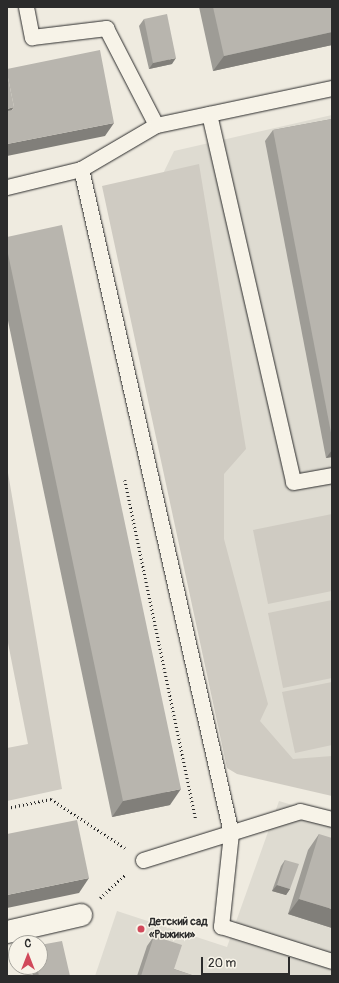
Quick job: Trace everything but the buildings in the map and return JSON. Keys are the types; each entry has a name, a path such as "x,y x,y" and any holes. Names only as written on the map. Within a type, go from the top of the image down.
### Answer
{"street":[{"path":"7,932 81,915"}],"lane":[{"path":"26,7 32,37 106,28 156,125"},
{"path":"7,187 81,169 156,125 332,88"},
{"path":"209,114 293,482 332,475"},
{"path":"81,169 231,833 221,926 332,961"},
{"path":"143,860 300,812 332,819"}],"path":[{"path":"124,474 201,843"},
{"path":"7,808 51,799 143,860 81,915"}],"shaded area":[{"path":"332,115 332,781 289,771 225,691 130,242 174,151"},
{"path":"199,164 246,449 224,474 224,539 268,704 260,721 293,759 332,756 332,796 237,774 227,768 102,186"},
{"path":"7,467 62,789 7,801 7,748 28,744 7,638"},
{"path":"332,514 332,591 268,604 253,530"},
{"path":"332,600 332,678 283,688 268,613"},
{"path":"332,682 332,745 295,753 282,692"},
{"path":"279,801 332,817 332,976 95,976 117,911 227,947"}],"place":[{"name":"Детский сад «Рыжики»","path":"141,929"}]}
